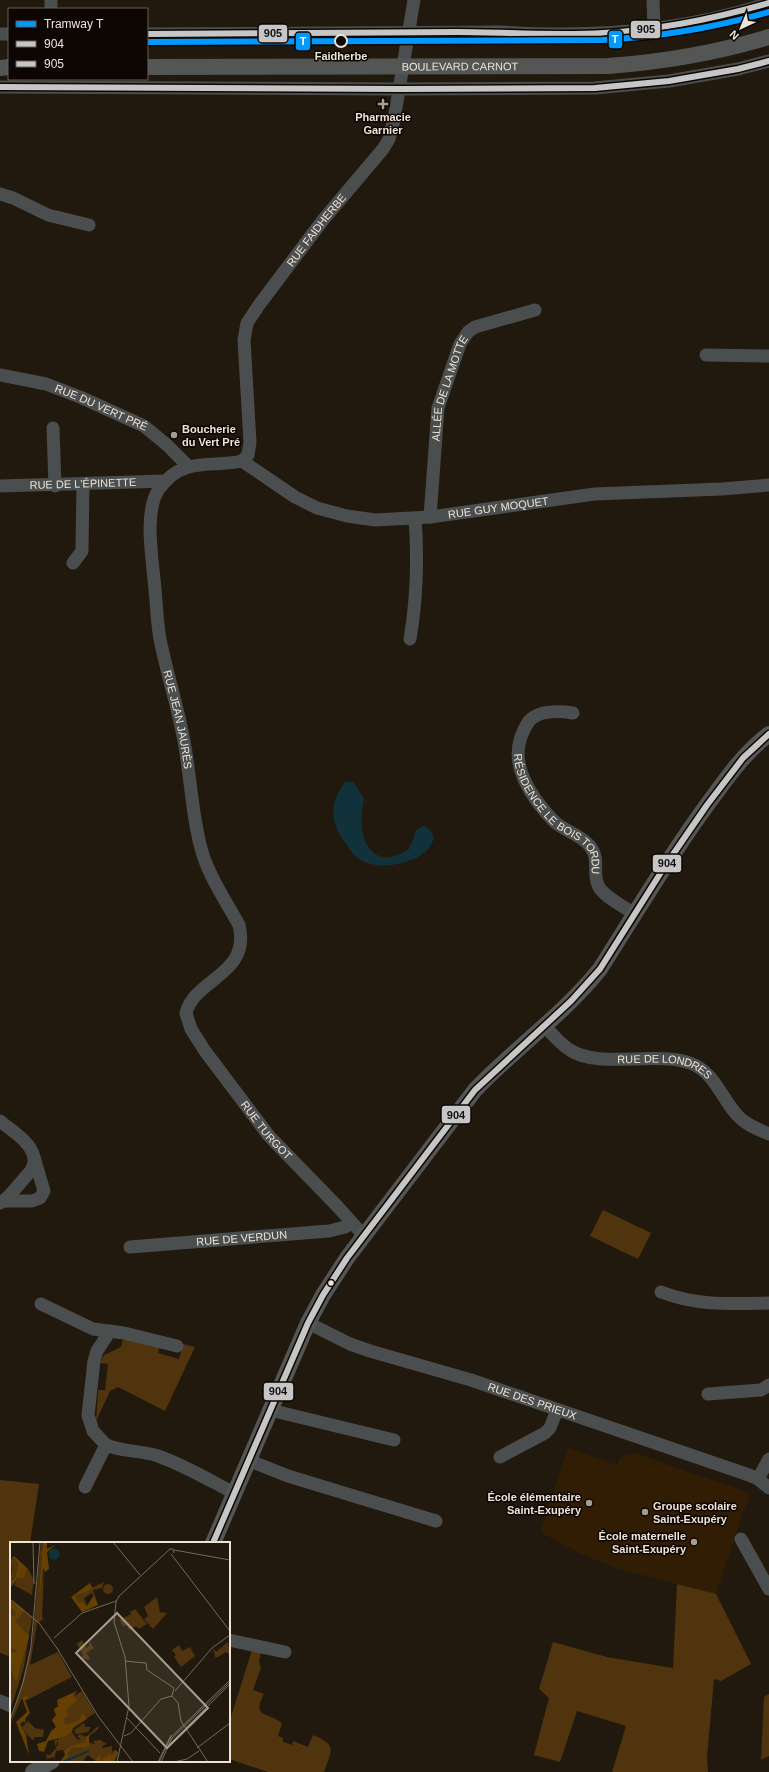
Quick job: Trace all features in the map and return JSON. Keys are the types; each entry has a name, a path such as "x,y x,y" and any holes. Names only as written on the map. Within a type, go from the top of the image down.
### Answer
{"main road":[{"name":"BOULEVARD CARNOT","path":"148,67 404,63 622,56 705,44 769,28"},
{"name":"BOULEVARD CARNOT","path":"148,58 580,67 630,64 702,54 769,37"},
{"path":"213,1542 308,1323 336,1274 470,1096 486,1078 544,1025 590,981 600,969 674,851 745,755 769,734"},
{"path":"33,1772 50,1762"}],"street":[{"name":"RUE FAIDHERBE","path":"242,461 248,455 250,442 244,340 247,323 259,304 323,220 386,143 393,128 414,0"},
{"path":"654,0 654,29"},
{"path":"148,34 500,32 574,34 654,29 714,18 769,3"},
{"name":"BOULEVARD CARNOT","path":"0,87 400,89 626,86 704,75 769,61"},
{"path":"0,194 13,198 48,215 90,226"},
{"name":"ALLÉE DE LA MOTTE","path":"430,517 438,408 460,344 468,332 476,327 535,310"},
{"path":"706,355 769,356"},
{"name":"RUE DU VERT PRÉ","path":"0,375 46,384 80,397 144,426 167,445 188,466"},
{"path":"53,428 55,486"},
{"name":"RUE JEAN JAURÈS","path":"186,1013 192,1000 235,960 240,948 240,933 239,925 210,872 203,854 178,710 158,631 151,527 156,495 166,481 188,466 242,461"},
{"name":"RUE GUY MOQUET","path":"242,461 295,497 325,510 347,516 375,520 430,517 595,494 722,489 769,485"},
{"name":"RUE DE L'ÉPINETTE","path":"0,486 55,486 166,481"},
{"path":"73,563 82,550 82,484"},
{"path":"410,639 416,608 417,546 415,518"},
{"name":"RÉSIDENCE LE BOIS TORDU","path":"573,713 556,712 540,714 536,715 529,721 518,749 522,774 528,787 548,816 589,846 596,858 597,883 600,889 634,914"},
{"name":"RUE TURGOT","path":"186,1013 192,1029 204,1051 264,1130 364,1236"},
{"name":"RUE DE LONDRES","path":"544,1025 563,1045 571,1051 582,1055 605,1058 675,1059 696,1066 715,1081 729,1104 742,1120 769,1134"},
{"path":"0,1121 27,1144 34,1156 44,1191 40,1198 32,1201 2,1202"},
{"path":"2,1202 31,1171 34,1164 34,1156"},
{"name":"RUE DE VERDUN","path":"130,1247 328,1231 345,1226 351,1222"},
{"path":"661,1292 680,1299 707,1304 769,1303"},
{"path":"41,1304 93,1329 110,1331 178,1346"},
{"name":"RUE DES PRIEUX","path":"308,1323 350,1344 370,1352 471,1380 758,1479"},
{"path":"110,1331 95,1357 88,1409 89,1420 93,1431 106,1444 116,1448 142,1452 165,1459 234,1493"},
{"path":"708,1394 761,1390 769,1385"},
{"path":"270,1410 394,1440"},
{"path":"500,1457 545,1433 550,1428 557,1410"},
{"path":"84,1487 106,1444"},
{"path":"248,1460 288,1476 436,1521"},
{"path":"769,1460 758,1479 769,1488"},
{"path":"741,1539 769,1589"},
{"path":"230,1640 285,1652"},
{"path":"0,1701 10,1706"}],"shaded area":[{"path":"603,1210 651,1233 638,1259 590,1236"},
{"path":"123,1339 160,1345 158,1353 179,1359 183,1344 195,1347 165,1411 118,1387 110,1391 96,1421 98,1390 105,1390 108,1364 100,1363 104,1355 121,1347"},
{"name":"Groupe scolaire Saint-Exupéry","path":"568,1448 617,1465 619,1459 625,1456 626,1453 631,1455 635,1453 750,1493 716,1594 618,1569 579,1553 540,1532"},
{"path":"0,1480 39,1484 30,1542 10,1542 10,1657 0,1653"},
{"path":"677,1584 716,1594 751,1664 721,1681 714,1679 707,1757 708,1772 612,1772 626,1726 577,1711 560,1762 534,1755 549,1698 539,1689 553,1642 607,1657 673,1668"},
{"path":"252,1650 261,1653 259,1661 261,1668 253,1690 264,1694 260,1707 261,1711 282,1723 278,1736 283,1738 283,1742 292,1745 293,1741 308,1747 313,1735 326,1742 330,1749 330,1754 324,1772 268,1772 230,1759 230,1720"},
{"path":"769,1694 769,1756 761,1760 764,1697"}],"water":[{"path":"345,782 353,782 364,798 362,830 370,850 378,856 383,857 405,852 411,846 416,830 424,826 431,831 434,838 428,849 415,858 397,864 382,866 368,863 355,856 340,835 333,815 336,798"}],"tram line":[{"name":"T","path":"148,42 602,40 644,37 686,31 728,23 769,12"}],"transit line":[{"name":"905","path":"148,34 458,32 585,34 624,32 687,23 769,3"},
{"name":"905","path":"0,87 400,89 595,88 669,81 738,69 769,61"},
{"name":"904","path":"213,1542 308,1323 323,1295 347,1258 475,1090 571,1001 600,969 665,866 707,805 743,758 769,734"}],"place":[{"name":"Faidherbe","path":"341,41"},
{"name":"Pharmacie Garnier","path":"383,104"},
{"name":"Boucherie du Vert Pré","path":"174,435"},
{"name":"École élémentaire Saint-Exupéry","path":"589,1503"},
{"name":"Groupe scolaire Saint-Exupéry","path":"645,1512"},
{"name":"École maternelle Saint-Exupéry","path":"694,1542"}]}
